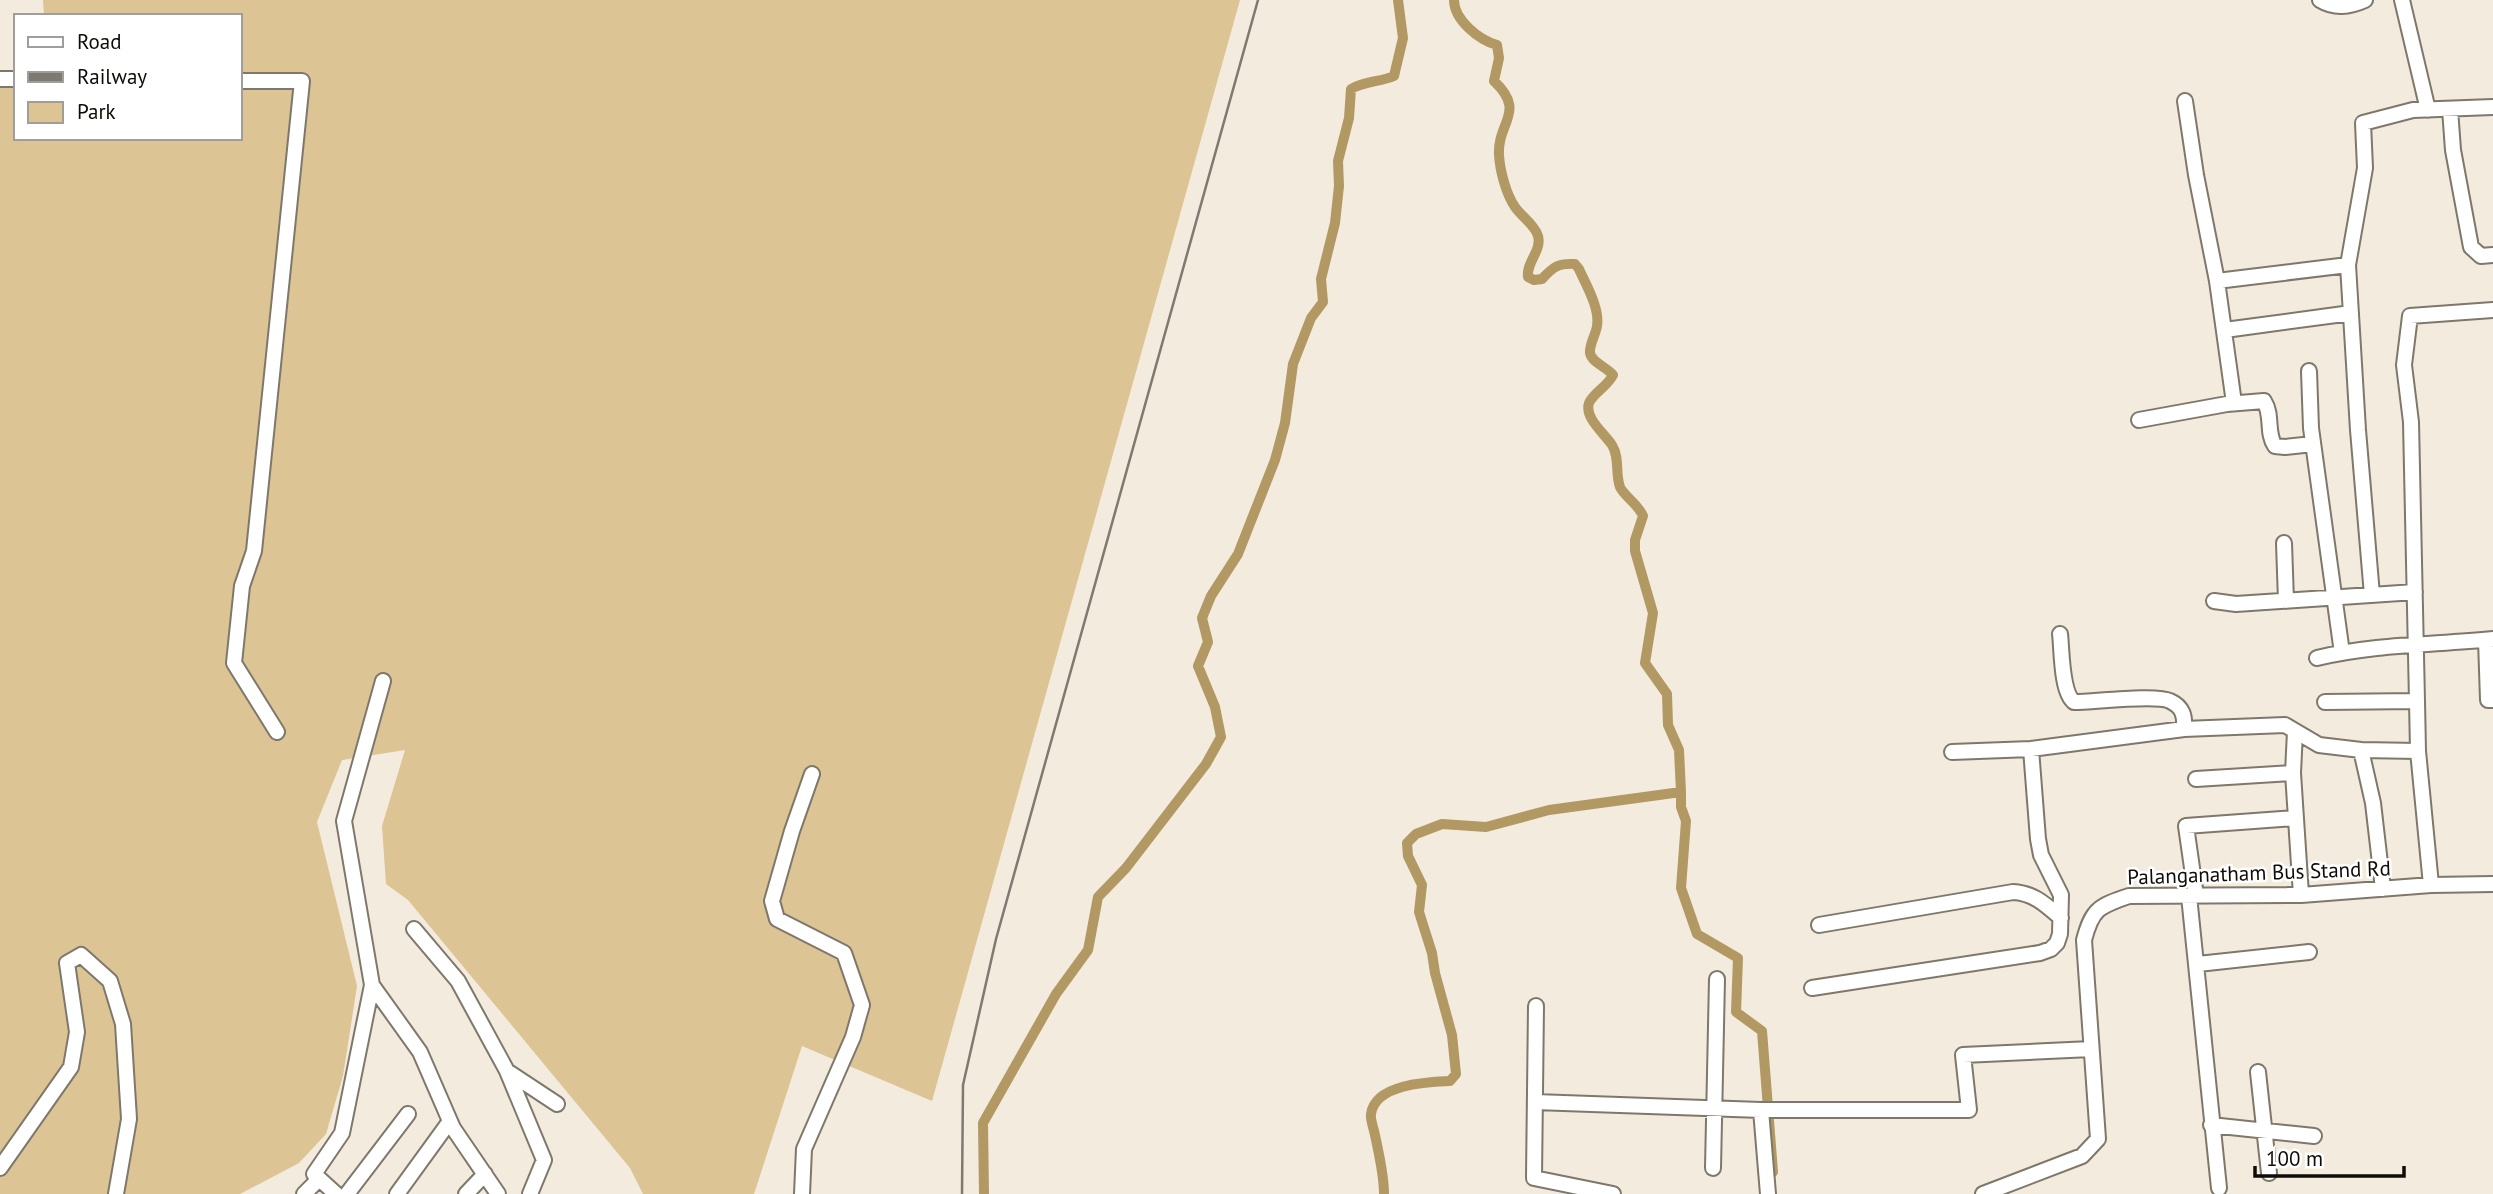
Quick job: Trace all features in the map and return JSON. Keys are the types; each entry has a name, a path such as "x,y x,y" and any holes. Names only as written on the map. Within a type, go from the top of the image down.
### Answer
{"street":[{"path":"2320,0 2342,7 2365,0"},
{"path":"2402,0 2428,110"},
{"path":"242,81 302,81 254,551 242,586 234,663 277,732"},
{"path":"2185,101 2225,330 2234,403"},
{"path":"2372,595 2358,442 2348,265 2365,168 2363,123 2413,110 2493,107"},
{"path":"2450,109 2453,149 2471,247 2481,256 2493,255"},
{"path":"2217,281 2348,265"},
{"path":"2431,885 2418,751 2411,422 2404,365 2410,316 2493,310"},
{"path":"2225,330 2351,313"},
{"path":"2309,370 2313,444 2342,653"},
{"path":"2139,419 2234,403 2264,401 2268,406 2271,441 2275,446 2313,444"},
{"path":"2284,543 2286,601"},
{"path":"2214,601 2236,604 2415,592"},
{"path":"2060,634 2064,673 2071,700 2086,702 2167,699 2182,711 2185,717 2184,729"},
{"path":"2317,659 2393,645 2416,646 2489,640 2488,700 2493,700"},
{"path":"337,1194 314,1174 342,1133 373,985 344,821 383,681"},
{"path":"2325,702 2417,701"},
{"path":"1952,752 2031,749 2184,729 2285,724 2319,745 2361,750 2418,751"},
{"path":"2295,731 2293,773 2301,895"},
{"path":"1812,988 2040,953 2051,949 2057,943 2061,918 2059,889 2045,863 2038,839 2031,749"},
{"path":"2361,750 2373,803 2383,889"},
{"path":"2196,779 2293,773"},
{"path":"802,1194 804,1149 853,1037 862,1005 844,953 777,919 772,901 812,774"},
{"path":"2220,1188 2211,1125 2186,826 2296,818"},
{"name":"Palanganatham Bus Stand Rd","path":"1983,1194 2082,1156 2098,1139 2084,940 2090,919 2106,904 2129,896 2301,895 2431,885 2493,884"},
{"path":"1819,925 2013,892 2026,892 2061,918"},
{"path":"414,929 458,981 507,1071 544,1160 530,1194"},
{"path":"2197,964 2309,952"},
{"path":"0,1168 71,1067 77,1032 67,963 81,955 110,981 123,1024 129,1119 116,1194"},
{"path":"1713,1168 1717,979"},
{"path":"373,985 420,1052 450,1121 498,1194"},
{"path":"1536,1006 1534,1178 1613,1194"},
{"path":"1535,1102 1761,1110 1969,1110 1963,1055 2091,1049"},
{"path":"507,1071 557,1104"},
{"path":"2258,1072 2269,1173"},
{"path":"1761,1110 1768,1194"},
{"path":"347,1194 408,1114"},
{"path":"397,1194 450,1121"},
{"path":"2211,1125 2314,1136"},
{"path":"466,1194 485,1174"},
{"path":"304,1194 319,1178"}],"green space":[{"path":"43,0 1240,0 932,1101 802,1046 754,1194 643,1194 630,1168 408,900 386,884 382,826 405,750 342,760 317,822 357,986 343,1076 326,1134 299,1163 240,1194 0,1194 0,88 14,88 14,140 242,140 242,14 44,14"}],"waterway":[{"path":"984,1194 983,1123 1056,994 1088,950 1098,897 1126,868 1206,764 1221,737 1215,707 1198,666 1208,642 1202,618 1211,596 1238,554 1275,460 1285,423 1293,364 1311,318 1323,302 1321,279 1335,223 1339,186 1338,161 1349,118 1351,89 1394,76 1403,38 1398,0"},
{"path":"1384,1194 1381,1164 1371,1119 1375,1104 1382,1096 1392,1091 1416,1084 1450,1081 1456,1074 1452,1035 1419,912 1422,885 1408,856 1407,843 1416,834 1442,824 1486,827 1549,810 1681,792 1679,750 1668,725 1667,694 1645,663 1653,613 1635,551 1635,540 1643,516 1620,487 1614,450 1592,420 1588,409 1591,399 1613,375 1594,360 1590,353 1597,326 1594,304 1575,264 1556,267 1542,279 1534,280 1528,277 1529,266 1539,241 1534,228 1512,202 1502,175 1500,144 1510,109 1504,92 1494,81 1499,58 1497,45 1483,39 1463,22 1454,0"},
{"path":"1681,792 1681,807 1686,821 1681,888 1697,934 1738,958 1736,1012 1762,1031 1773,1172"}],"railway":[{"path":"962,1194 963,1085 996,939 1258,0"}]}
